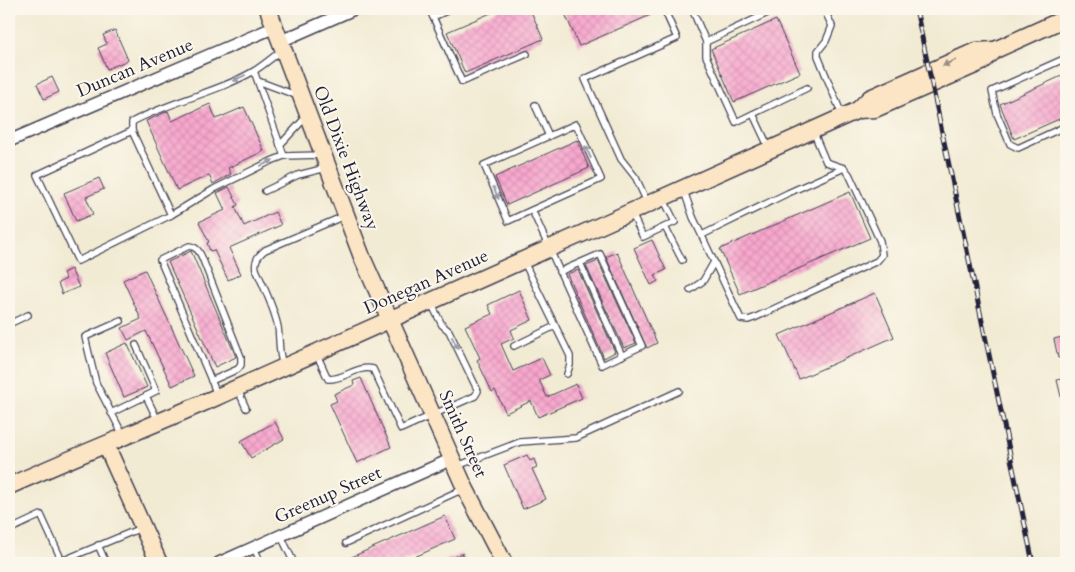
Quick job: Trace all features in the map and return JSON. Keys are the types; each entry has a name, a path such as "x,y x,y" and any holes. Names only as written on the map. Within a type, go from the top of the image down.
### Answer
{"street":[{"name":"Old Dixie Highway","path":"268,9 362,258 390,320"},
{"name":"Duncan Avenue","path":"9,141 280,39 354,9"},
{"name":"Donegan Avenue","path":"9,486 125,438 858,110 875,109 982,62 995,50 1064,21"},
{"name":"Smith Street","path":"390,320 453,463 504,563"},
{"path":"106,445 159,563"},
{"name":"Greenup Street","path":"219,563 453,463"}],"lane":[{"path":"429,9 462,82 527,54"},
{"path":"433,17 451,9"},
{"path":"632,212 643,237 675,222 621,159 585,79 677,38 664,9"},
{"path":"692,9 706,42 706,56 736,122 807,88"},
{"path":"824,9 832,26 826,41 818,51 818,56 843,117"},
{"path":"706,42 772,11"},
{"path":"171,215 132,131 132,122 149,113 224,85 254,71 280,39"},
{"path":"1066,58 992,91 997,114 1010,144 1018,148 1066,126"},
{"path":"254,71 284,156"},
{"path":"258,81 302,98"},
{"path":"535,105 549,136"},
{"path":"753,114 770,150"},
{"path":"280,145 308,115"},
{"path":"576,124 601,179 532,210 508,221 484,165 576,124"},
{"path":"132,131 37,175 78,261 171,215 214,189 251,170 284,156 326,161"},
{"path":"683,189 693,218 740,319 748,320 877,261 882,255 880,241 849,174 844,168 826,162 812,131"},
{"path":"265,191 326,161"},
{"path":"702,235 844,168"},
{"path":"532,210 559,272 602,365 642,346 600,254 559,272"},
{"path":"284,367 278,346 278,329 272,307 256,269 256,259 265,250 346,216"},
{"path":"666,227 682,260"},
{"path":"211,381 238,368 241,365 241,357 203,260 198,250 194,246 189,246 160,260 211,381 218,396"},
{"path":"524,260 570,356 570,365 566,374"},
{"path":"690,290 702,281 714,262"},
{"path":"580,263 622,356"},
{"path":"316,353 328,379 336,380 365,367 372,369 401,429 475,396 478,391 449,331 442,325 430,302"},
{"path":"9,324 28,316"},
{"path":"120,321 85,337 96,383 125,438"},
{"path":"514,346 555,326"},
{"path":"112,412 156,391 136,345"},
{"path":"237,388 246,408"},
{"path":"453,463 520,442 576,438 679,391"},
{"path":"146,396 159,422"},
{"path":"346,543 465,488"},
{"path":"9,530 41,515 59,562 143,528"},
{"path":"281,536 294,563"},
{"path":"98,545 106,563"},
{"path":"254,548 261,563"}],"building":[{"path":"500,9 530,9 543,39 465,73 447,32"},
{"path":"563,9 659,9 660,11 579,46"},
{"path":"776,20 800,73 734,102 711,49"},
{"path":"115,30 128,60 107,69 98,48 107,44 103,35"},
{"path":"1066,74 1066,116 1014,139 1000,104"},
{"path":"52,77 59,92 44,99 37,84"},
{"path":"210,104 216,119 244,107 264,151 228,168 231,174 213,184 209,175 177,190 146,121 168,111 172,121"},
{"path":"577,140 589,168 507,205 495,177"},
{"path":"99,178 104,189 86,197 93,214 76,221 64,193"},
{"path":"229,187 238,205 235,207 244,226 275,212 281,225 229,248 241,274 228,280 214,250 210,251 207,243 209,242 199,222 225,210 217,193"},
{"path":"850,192 870,238 740,294 720,249"},
{"path":"652,240 666,270 655,275 658,281 651,285 634,248"},
{"path":"191,251 236,357 215,367 168,262"},
{"path":"617,252 657,343 647,348 606,257"},
{"path":"598,261 636,343 624,348 586,266"},
{"path":"71,269 79,287 62,294 58,283 66,279 63,273"},
{"path":"145,270 194,376 172,386 146,331 128,340 122,328 141,319 123,280"},
{"path":"578,270 615,352 604,358 567,274"},
{"path":"519,290 532,320 511,330 514,338 501,344 513,371 542,358 550,375 539,380 547,397 576,384 582,398 538,417 531,401 506,413 495,390 492,392 477,360 480,358 465,326 492,314 488,305"},
{"path":"875,293 894,337 799,379 779,335"},
{"path":"1066,336 1066,356 1058,358 1054,339"},
{"path":"127,343 147,387 124,397 105,353"},
{"path":"361,378 391,447 357,463 330,404 337,401 334,394 354,385 353,381"},
{"path":"1066,378 1066,404 1063,405 1057,380"},
{"path":"275,422 284,439 251,458 241,441"},
{"path":"527,455 530,461 534,459 537,467 532,469 546,499 523,509 504,465"},
{"path":"445,516 455,539 401,563 338,563"},
{"path":"462,553 467,563 440,563 458,555"}],"railway":[{"path":"916,9 1033,563"}]}
